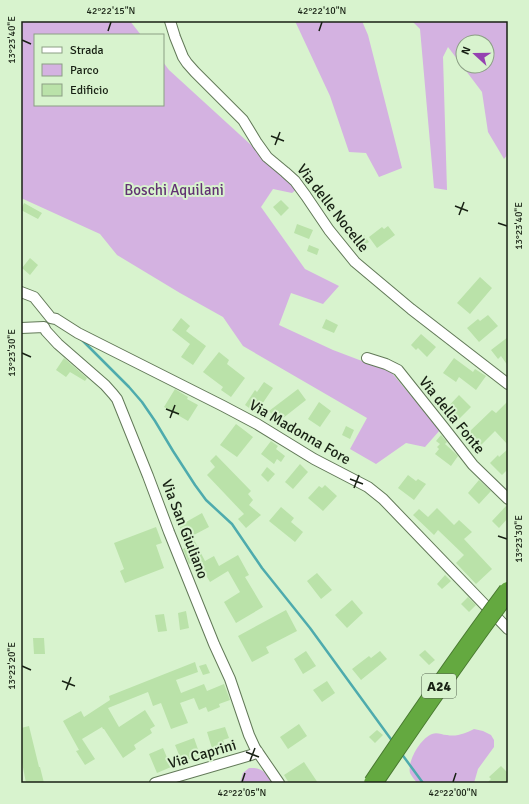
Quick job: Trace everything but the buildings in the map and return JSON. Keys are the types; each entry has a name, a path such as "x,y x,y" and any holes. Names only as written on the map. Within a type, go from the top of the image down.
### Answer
{"highway":[{"name":"A24","path":"373,783 451,669 508,591"},
{"name":"A24","path":"386,783 437,708 508,609"}],"street":[{"name":"Via delle Nocelle","path":"170,21 178,46 189,66 243,120 267,156 295,181 329,230 355,262 411,309 508,384"},
{"path":"21,292 34,297 51,318 45,323 44,327 21,328"},
{"name":"Via Madonna Fore","path":"51,318 56,319 78,333 263,427 314,459 368,487 383,499 508,629"},
{"name":"Via San Giuliano","path":"44,327 46,332 58,344 110,389 120,405 214,644 230,679 249,735 258,752 279,783"},
{"name":"Via della Fonte","path":"367,358 386,364 398,370 473,465 508,499"},
{"name":"Via Caprini","path":"155,783 258,752"}],"green space":[{"name":"Boschi Aquilani","path":"21,21 130,21 140,34 34,34 34,106 164,106 164,63 169,70 298,188 292,193 273,189 261,207 305,269 339,286 323,304 291,293 279,325 333,350 391,372 440,430 425,447 406,443 376,464 350,449 367,418 243,346 223,317 117,255 100,234 21,198"},
{"path":"295,21 362,21 368,35 402,168 379,177 366,153 349,152 330,96"},
{"path":"412,21 508,21 508,154 504,159 488,132 482,92 468,74 495,74 495,34 455,34 455,56 448,47 443,57 447,190 434,188 420,29"},
{"path":"474,729 491,735 494,740 494,747 478,769 474,783 417,783 410,773 411,762 419,745 428,736 434,733 458,735"},
{"path":"249,768 263,771 273,783 240,783 243,773"}],"waterway":[{"path":"80,338 142,402 206,500 232,524 262,568 310,628 393,742"},
{"path":"401,753 423,783"}]}
